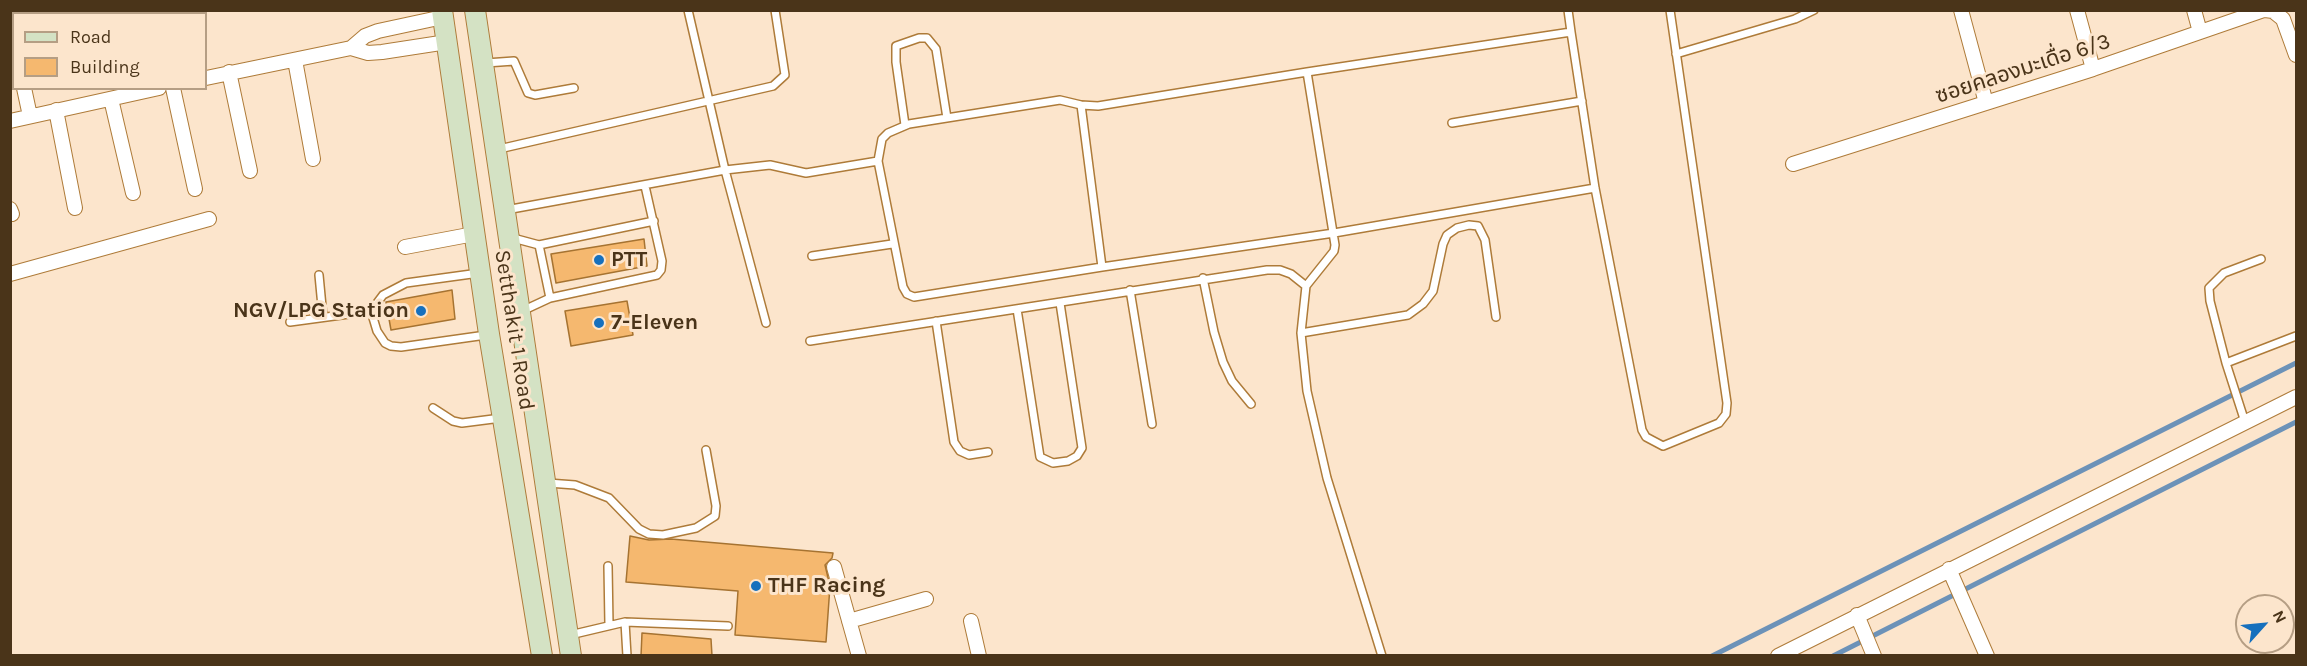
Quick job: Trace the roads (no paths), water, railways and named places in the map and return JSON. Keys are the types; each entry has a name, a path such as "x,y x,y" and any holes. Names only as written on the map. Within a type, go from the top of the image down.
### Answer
{"main road":[{"name":"Setthakit 1 Road","path":"475,10 571,656"},
{"name":"Setthakit 1 Road","path":"443,14 489,334 542,656"}],"street":[{"path":"1961,10 1986,103"},
{"path":"2077,10 2092,69"},
{"path":"2194,10 2200,33"},
{"name":"ซอยคลองมะเดื่อ 6/3","path":"1793,164 2200,33 2225,17 2265,10 2273,11 2283,19 2296,55"},
{"path":"351,48 364,36 443,14"},
{"path":"207,78 351,48 368,53 447,42"},
{"path":"295,60 313,159"},
{"path":"229,72 250,171"},
{"path":"24,90 30,116"},
{"path":"87,90 90,103"},
{"path":"10,121 150,90"},
{"path":"173,90 195,189"},
{"path":"111,99 133,193"},
{"path":"56,110 75,208"},
{"path":"10,274 209,219"},
{"path":"405,248 474,234"},
{"path":"1778,656 2296,397"},
{"path":"834,567 859,656"},
{"path":"1949,569 1987,656"},
{"path":"849,621 926,599"},
{"path":"1857,615 1874,656"},
{"path":"971,621 979,656"}],"lane":[{"path":"688,10 725,170 766,323"},
{"path":"495,150 773,86 785,75 775,10"},
{"path":"1568,10 1595,188 1642,430 1646,437 1655,444 1672,444 1719,423 1726,414 1727,403 1670,10"},
{"path":"1676,54 1795,19 1814,10"},
{"path":"1571,32 1098,106 1060,100 905,125 882,140 878,161 892,244 903,287 907,294 914,297 1334,233 1595,188"},
{"path":"905,125 896,62 896,46 919,38 927,38 936,49 947,118"},
{"path":"483,63 514,61 528,93 536,95 574,88"},
{"path":"1307,72 1334,233 1334,250 1306,286 1301,333 1307,391 1317,441 1382,656"},
{"path":"1452,123 1582,101"},
{"path":"1081,105 1102,267"},
{"path":"504,210 725,170 770,165 806,173 878,161"},
{"path":"519,312 550,298 657,275 662,270 654,221 645,186"},
{"path":"507,237 539,245 654,221"},
{"path":"1301,333 1408,315 1423,304 1433,291 1447,235 1457,228 1469,225 1478,226 1485,240 1496,317"},
{"path":"812,256 892,244"},
{"path":"539,245 550,298"},
{"path":"2245,422 2226,363 2210,301 2209,288 2224,273 2261,259"},
{"path":"810,341 1060,303 1203,278 1280,270 1306,286"},
{"path":"290,322 371,310 383,295 406,283 480,273"},
{"path":"319,275 323,317"},
{"path":"1203,278 1214,332 1223,362 1232,381 1251,404"},
{"path":"1131,290 1152,424"},
{"path":"1017,309 1040,457 1053,463 1068,461 1077,456 1082,448 1060,303"},
{"path":"371,310 377,331 385,343 391,346 401,347 489,334"},
{"path":"936,321 954,442 960,451 969,455 988,453"},
{"path":"2226,363 2296,336"},
{"path":"433,408 453,421 462,423 503,417"},
{"path":"545,483 575,485 609,498 639,529 649,534 663,535 685,531 706,524 715,516 716,506 706,450"},
{"path":"608,566 609,625"},
{"path":"568,636 626,622 728,626"},
{"path":"626,622 627,656"}],"waterway":[{"path":"1712,656 2296,363"},
{"path":"1833,656 2296,422"}],"place":[{"name":"PTT","path":"599,260"},
{"name":"NGV/LPG Station","path":"421,311"},
{"name":"7-Eleven","path":"599,323"},
{"name":"THF Racing","path":"756,586"}]}
